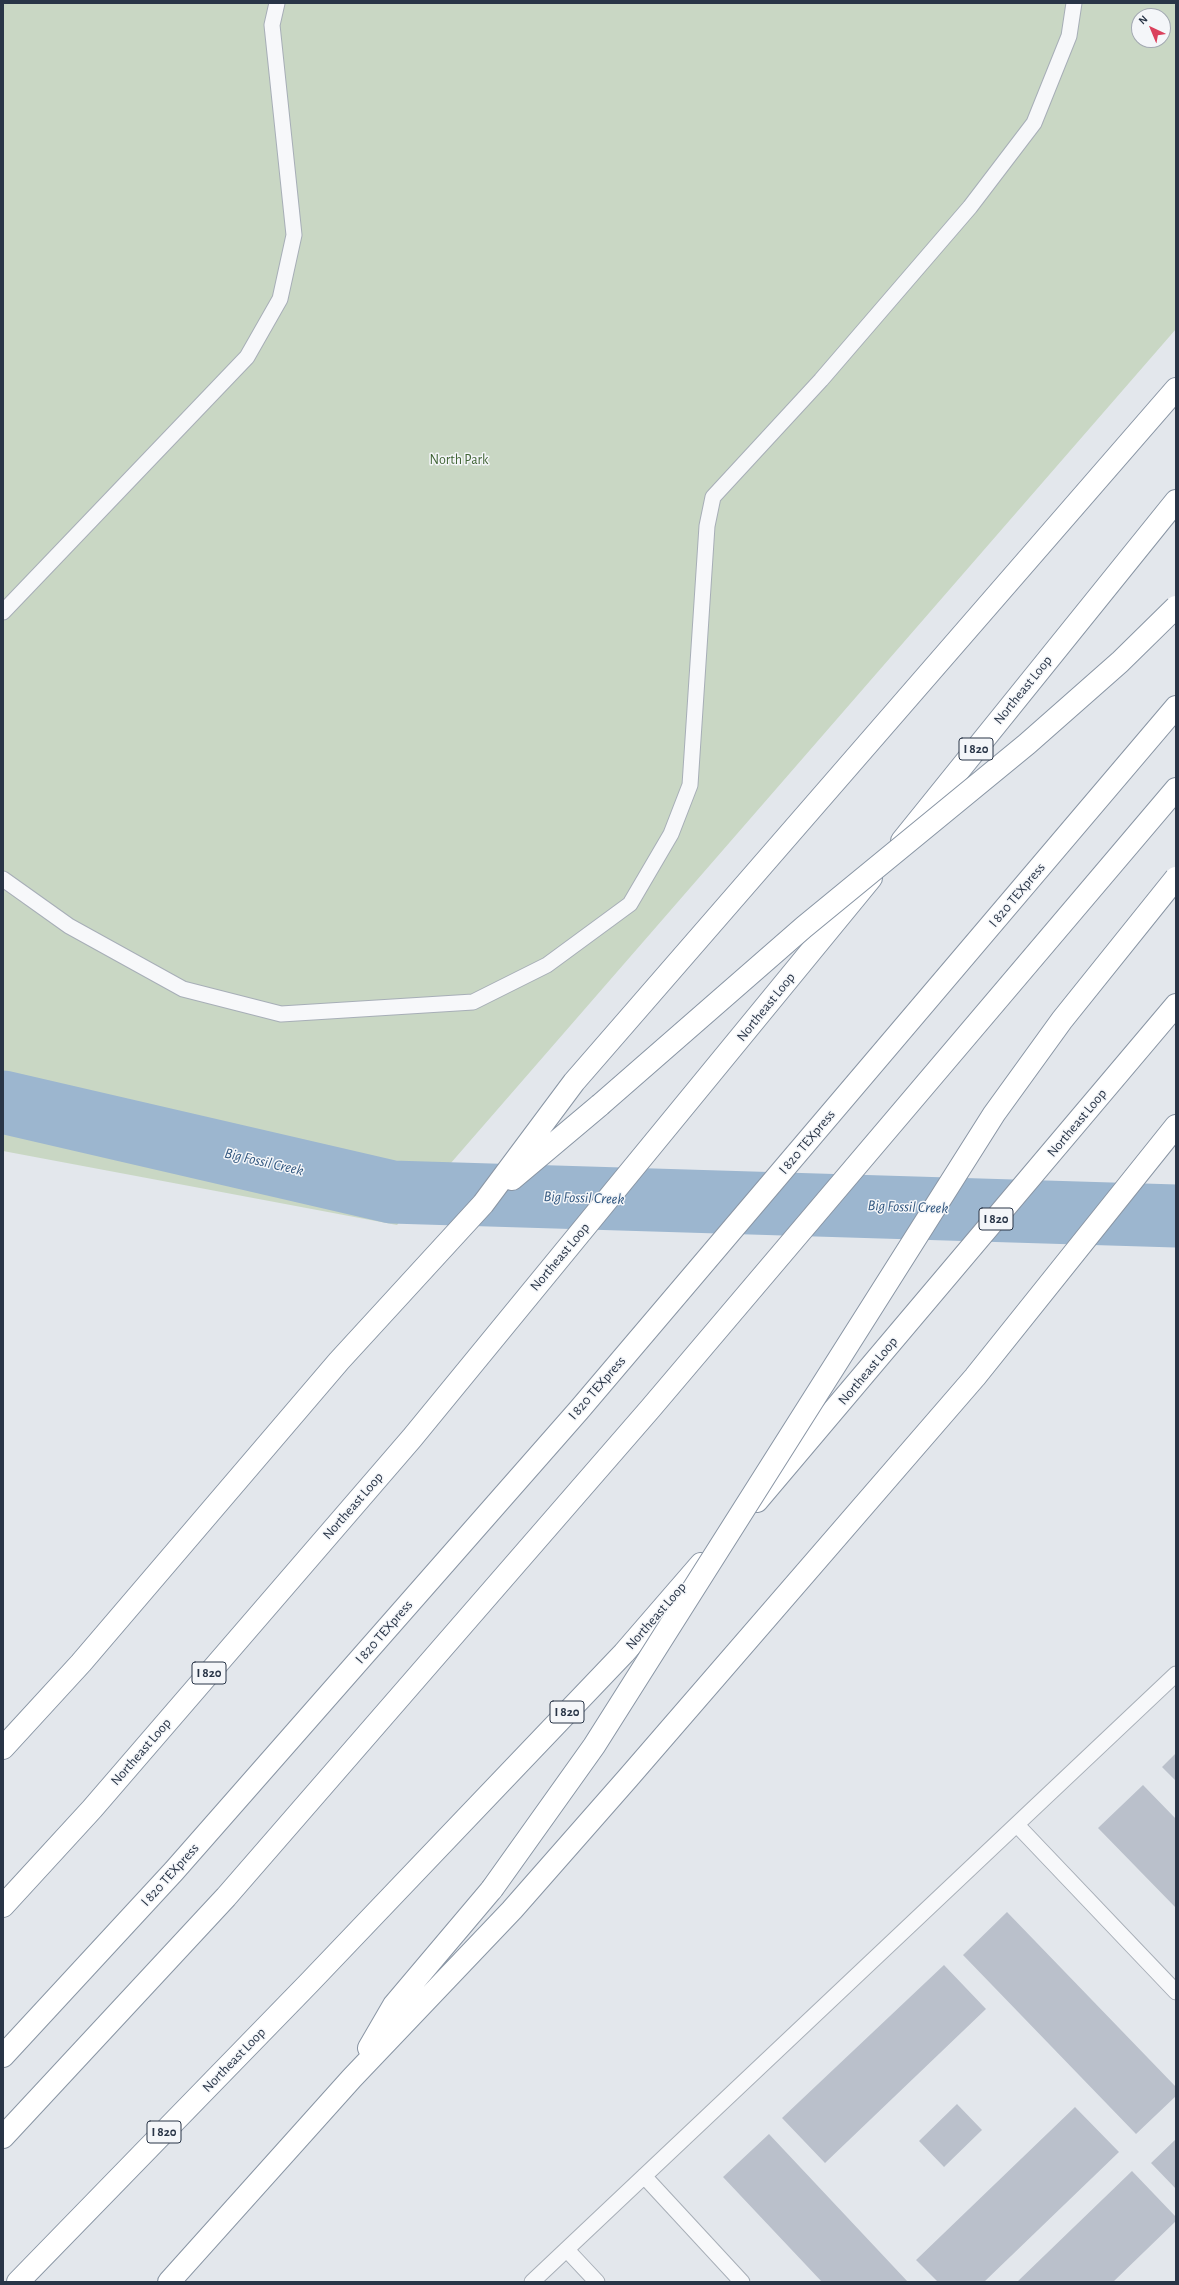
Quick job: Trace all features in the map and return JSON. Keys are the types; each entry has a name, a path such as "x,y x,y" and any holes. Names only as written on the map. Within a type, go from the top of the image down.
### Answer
{"highway":[{"path":"3,1748 81,1663 339,1361 483,1204 574,1082 1176,389"},
{"name":"Northeast Loop","path":"3,1906 92,1809 412,1438 776,996 1176,501"},
{"path":"483,1204 804,927 1027,744 1120,662 1176,607"},
{"name":"I 820 TEXpress","path":"3,2056 174,1871 579,1410 1176,707"},
{"path":"3,2138 226,1897 650,1409 1176,789"},
{"path":"352,2078 394,2005 492,1889 594,1746 994,1114 1062,1020 1176,878"},
{"name":"Northeast Loop","path":"18,2282 309,1983 624,1653 816,1434 1176,1006"},
{"path":"169,2282 352,2078 512,1910 975,1377 1176,1126"}],"lane":[{"path":"3,612 247,357 280,299 294,235 272,26 277,3"},
{"path":"3,879 69,926 183,988 281,1014 473,1002 547,965 630,904 671,834 690,785 706,526 713,497 821,380 970,207 1034,123 1070,36 1074,3"},
{"path":"532,2282 1176,1674"},
{"path":"1017,1825 1176,1992"},
{"path":"644,2176 742,2282"},
{"path":"567,2250 597,2282"}],"green space":[{"name":"North Park","path":"3,3 1176,3 1176,329 397,1225 3,1151"}],"building":[{"path":"1176,1753 1176,1781 1162,1767"},
{"path":"1143,1785 1176,1819 1176,1908 1098,1828"},
{"path":"1007,1912 1176,2087 1176,2096 1136,2134 963,1955"},
{"path":"944,1965 986,2009 825,2163 782,2118"},
{"path":"957,2104 982,2130 944,2167 919,2141"},
{"path":"1075,2107 1119,2152 984,2282 938,2282 916,2260"},
{"path":"769,2134 908,2282 822,2282 723,2177"},
{"path":"1176,2139 1176,2189 1151,2163"},
{"path":"1132,2171 1176,2217 1176,2221 1113,2282 1017,2282"}],"waterway":[{"name":"Big Fossil Creek","path":"3,1102 392,1192 1176,1216"}]}
